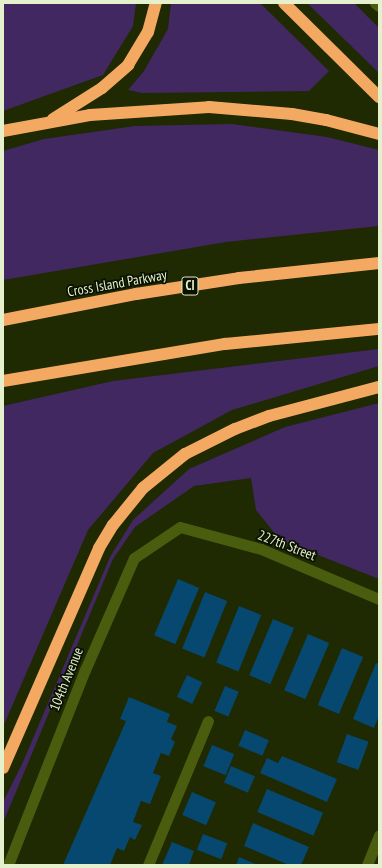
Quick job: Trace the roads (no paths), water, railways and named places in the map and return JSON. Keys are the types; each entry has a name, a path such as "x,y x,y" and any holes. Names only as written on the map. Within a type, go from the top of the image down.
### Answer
{"highway":[{"path":"50,121 102,88 128,65 148,32 156,3"},
{"path":"284,3 379,97"},
{"path":"3,131 50,121 128,111 209,108 292,114 326,120 379,134"},
{"name":"Cross Island Parkway","path":"3,320 136,294 239,278 379,263"},
{"path":"3,381 225,344 379,329"},
{"path":"3,768 99,548 113,525 143,488 185,454 235,429 276,414 379,387"}],"street":[{"path":"376,3 379,6"},
{"name":"227th Street","path":"180,527 261,549 379,599"},
{"name":"104th Avenue","path":"8,865 85,670 134,558 180,527"},
{"path":"148,865 208,721"},
{"path":"367,865 379,835"}]}
